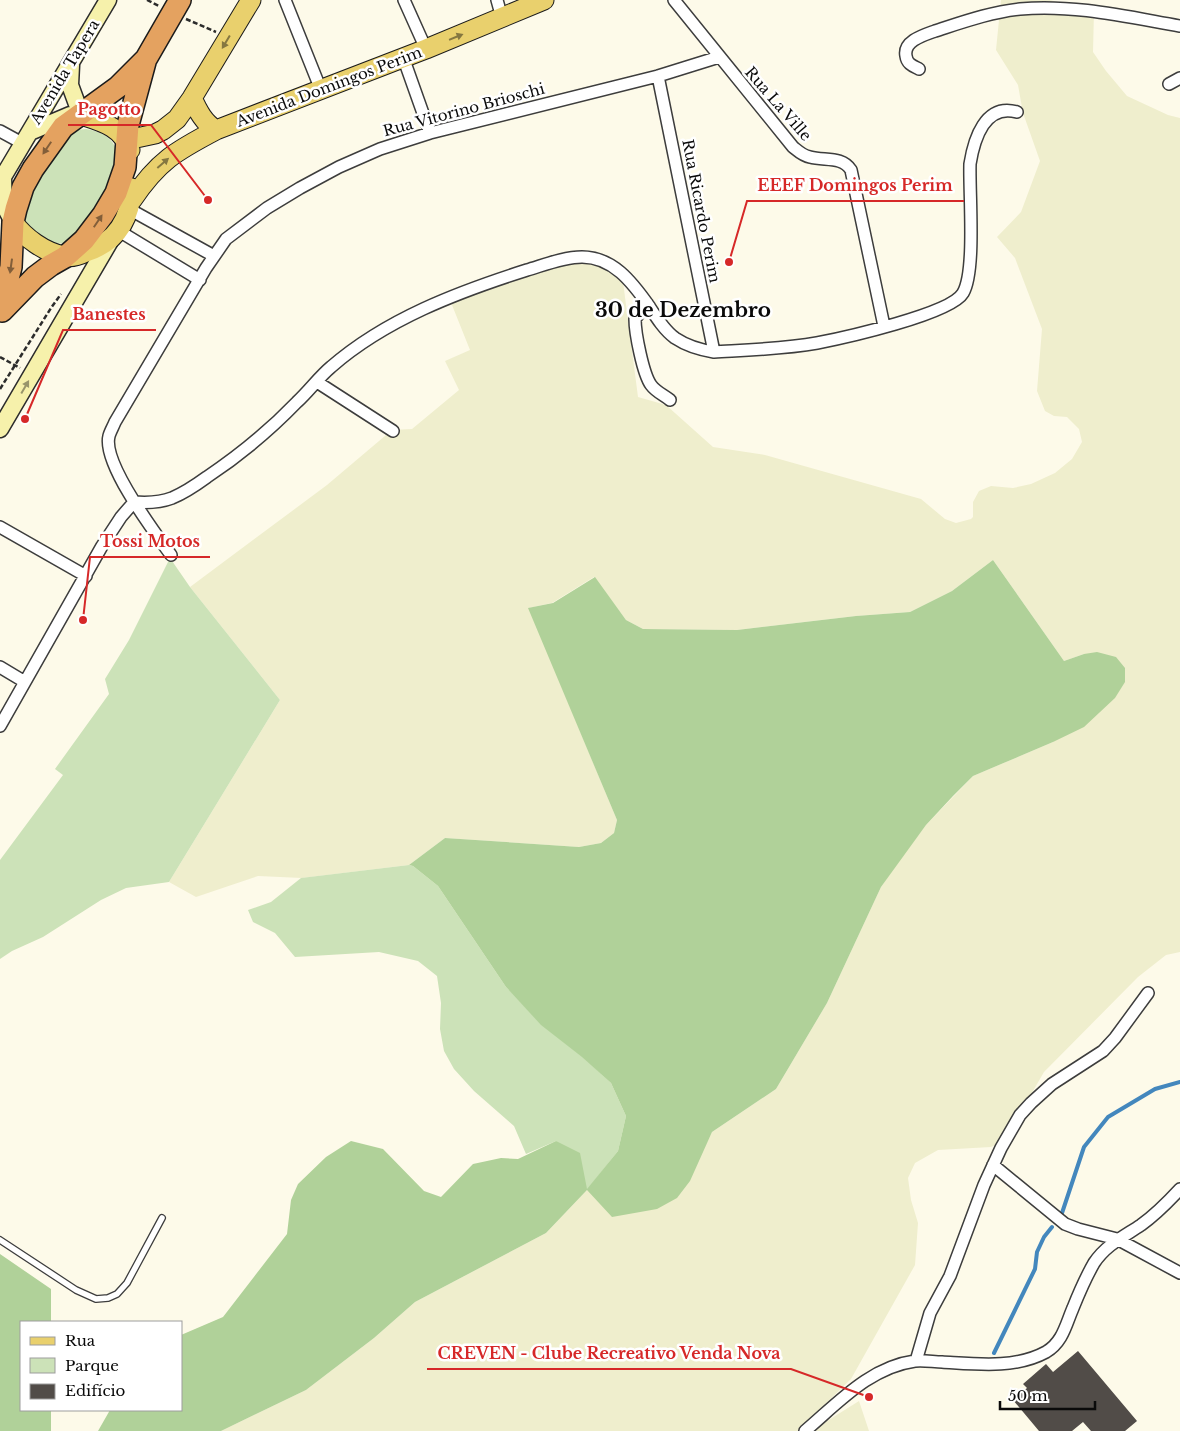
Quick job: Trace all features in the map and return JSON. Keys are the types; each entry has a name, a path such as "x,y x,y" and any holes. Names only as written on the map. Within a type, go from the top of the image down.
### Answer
{"highway":[{"path":"0,313 35,277 65,257 92,230 103,215 122,179 131,143 129,119 146,59 180,0"},
{"path":"0,309 11,267 13,222 23,187 63,128 118,87 146,59"}],"main road":[{"path":"131,143 155,134 171,125 184,112 251,0"},
{"name":"Avenida Domingos Perim","path":"114,236 146,179 160,165 187,146 216,130 426,49 499,9 544,0"},
{"path":"192,98 202,117 216,130"},
{"path":"81,115 111,126 131,143 130,205"},
{"path":"13,222 18,229 41,247 65,257 90,251 114,236"}],"street":[{"name":"Avenida Tapera","path":"1,180 108,0"},
{"path":"285,0 321,90"},
{"path":"404,0 426,49"},
{"name":"Rua La Ville","path":"674,0 792,147 809,157 841,161 848,164 851,170 884,326"},
{"path":"919,69 912,66 906,57 906,51 913,41 972,19 1020,9 1074,9 1180,26"},
{"path":"403,57 430,132"},
{"name":"Rua Vitorino Brioschi","path":"171,555 134,502 114,463 108,437 115,422 226,239 267,208 300,188 339,167 380,149 430,132 658,76 719,57"},
{"path":"0,131 26,138 70,115 81,115 70,84 72,60"},
{"name":"Rua Ricardo Perim","path":"658,76 714,352"},
{"path":"1169,84 1180,78"},
{"path":"0,726 114,528 134,502 160,502 190,489 270,428 331,367 384,331 419,310 480,286 554,262 580,256 596,258 607,262 632,285 675,337 700,350 714,352 816,343 884,326 945,307 963,293 970,268 969,190 972,149 983,125 991,116 1000,110 1017,112"},
{"path":"1,180 4,205 13,222"},
{"path":"130,205 214,256"},
{"path":"0,429 114,236 200,280"},
{"path":"646,303 635,319 641,356 650,384 670,400"},
{"path":"317,382 393,431"},
{"path":"0,527 86,576"},
{"path":"0,667 26,682"},
{"path":"916,1361 930,1313 950,1276 963,1237 993,1165 1020,1115 1052,1084 1103,1051 1115,1038 1148,993"},
{"path":"993,1165 1065,1224 1117,1239 1180,1273"},
{"path":"805,1431 865,1380 888,1368 916,1361 1001,1364 1035,1357 1048,1351 1057,1343 1066,1330 1073,1308 1095,1262 1104,1250 1117,1239 1141,1225 1180,1189"}],"lane":[{"path":"0,1240 76,1290 96,1299 108,1298 118,1294 127,1283 162,1218"}],"path":[{"path":"0,389 65,289 73,284 82,289"},
{"path":"0,357 31,376"}],"green space":[{"path":"1001,0 1050,0 1094,11 1093,52 1106,71 1127,96 1168,115 1180,118 1180,952 1166,955 1138,977 1044,1072 1004,1141 991,1147 938,1150 915,1163 908,1178 911,1200 918,1223 915,1265 851,1379 820,1409 816,1428 859,1401 869,1431 221,1431 306,1390 374,1338 415,1302 546,1233 587,1190 701,1154 712,1132 776,1089 827,1003 881,887 900,859 926,825 973,776 1053,742 1084,654 1064,661 993,560 952,591 910,612 856,616 737,630 643,629 626,620 594,577 552,603 529,608 617,820 614,833 601,843 579,847 445,838 409,865 302,878 258,876 196,897 169,882 280,700 190,587 327,485 392,430 412,429 459,390 445,361 470,350 448,295 560,263 603,260 622,274 638,397 666,405 713,447 765,455 921,499 945,519 956,523 973,517 973,502 979,491 991,486 1013,488 1031,484 1055,473 1072,459 1082,442 1079,429 1067,417 1054,416 1045,411 1037,391 1042,329 1015,258 997,237 1021,212 1040,161 1023,113 1018,85 996,50"},
{"path":"86,129 101,133 111,141 117,152 119,168 76,240 60,244 48,242 23,226 20,209 61,138 76,130"},
{"path":"170,558 190,587 280,700 169,882 126,888 101,900 43,937 12,951 0,959 0,860 63,775 55,769 109,694 105,679 129,640"},
{"path":"993,560 1064,661 1097,652 1116,657 1125,668 1125,682 1115,698 1084,727 973,776 926,825 881,887 827,1003 776,1089 712,1132 690,1181 677,1198 657,1209 612,1217 587,1190 546,1233 415,1302 374,1338 306,1390 221,1431 98,1431 109,1411 182,1411 182,1335 223,1317 287,1234 291,1200 298,1184 326,1157 351,1141 383,1149 424,1191 441,1197 473,1164 501,1158 518,1159 556,1141 580,1153 587,1189 618,1151 626,1116 611,1083 582,1057 541,1025 506,987 438,886 413,866 409,865 445,838 579,847 601,843 614,833 617,820 528,608 553,603 595,577 626,620 643,629 737,630 856,616 910,612 952,591"},
{"path":"413,866 438,886 506,987 541,1024 583,1057 611,1083 626,1116 618,1151 587,1190 556,1141 526,1154 514,1126 474,1091 454,1069 444,1051 440,1029 441,1003 437,976 418,961 379,952 295,957 275,933 253,922 248,910 271,902 301,878"},
{"path":"0,1254 51,1289 51,1321 20,1321 20,1411 51,1411 51,1431 0,1431"}],"building":[{"path":"1078,1351 1137,1421 1125,1431 1091,1431 1083,1422 1072,1431 1039,1431 1013,1400 1027,1388 1023,1384 1046,1364 1053,1372"}],"waterway":[{"path":"1062,1213 1084,1147 1108,1117 1155,1089 1180,1082"},
{"path":"994,1353 1035,1269 1037,1252 1044,1237 1052,1227"}],"place":[{"name":"Pagotto","path":"208,200"},
{"name":"EEEF Domingos Perim","path":"729,262"},
{"name":"Banestes","path":"25,419"},
{"name":"Tossi Motos","path":"83,620"},
{"name":"CREVEN - Clube Recreativo Venda Nova","path":"869,1397"}],"district":[{"name":"30 de Dezembro","path":"683,310"}]}
